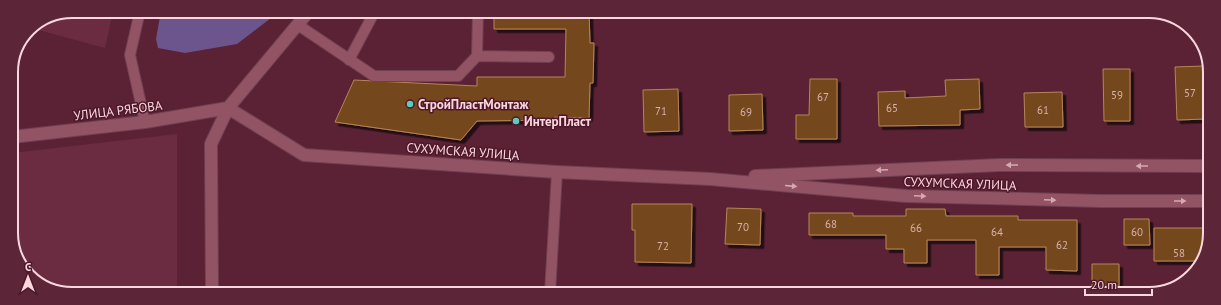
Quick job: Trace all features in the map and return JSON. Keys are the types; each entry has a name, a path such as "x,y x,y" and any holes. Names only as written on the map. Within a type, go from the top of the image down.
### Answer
{"street":[{"path":"212,287 211,144 228,108 304,18"},
{"name":"УЛИЦА РЯБОВА","path":"18,136 145,122 228,108"},
{"name":"СУХУМСКАЯ УЛИЦА","path":"228,108 304,155 557,172 710,179 906,196 1101,201 1203,201"},
{"name":"СУХУМСКАЯ УЛИЦА","path":"710,179 999,165 1203,166"}],"lane":[{"path":"138,18 130,55 145,122"},
{"path":"349,60 371,18"},
{"path":"298,25 374,76 458,76 477,56 478,18"},
{"path":"477,56 549,57"},
{"path":"550,287 557,172"}],"shaded area":[{"path":"111,18 105,48 39,30 51,22 61,19"},
{"path":"160,18 271,18 237,44 185,53 158,48 156,39"},
{"path":"177,134 177,287 72,287 55,284 48,281 48,257 24,257 19,244 18,152"}],"building":[{"path":"494,18 589,18 590,43 594,43 593,83 590,83 589,118 555,117 555,120 477,121 461,140 335,122 354,80 477,86 477,77 565,77 566,29 494,29"},
{"path":"1202,66 1203,119 1177,120 1175,67"},
{"path":"1103,69 1130,69 1130,121 1104,121"},
{"path":"810,79 837,79 837,139 796,139 796,115 809,115"},
{"path":"979,79 980,109 960,110 960,125 879,126 878,92 905,91 905,98 946,96 945,80"},
{"path":"678,89 679,131 644,132 643,90"},
{"path":"1062,92 1063,127 1025,127 1024,93"},
{"path":"762,94 763,130 729,131 729,95"},
{"path":"632,204 692,204 691,263 635,262 635,230 632,230"},
{"path":"727,208 761,209 760,245 725,244"},
{"path":"906,209 945,209 946,216 1018,216 1018,220 1077,220 1077,271 1046,270 1046,247 999,247 999,275 976,275 976,240 927,240 927,263 904,263 904,249 886,249 886,235 809,235 809,213 853,213 853,216 906,216"},
{"path":"1124,219 1149,219 1150,245 1124,245"},
{"path":"1154,228 1203,228 1202,244 1195,261 1154,261"},
{"path":"1092,264 1119,264 1119,287 1092,287"}],"place":[{"name":"СтройПластМонтаж","path":"410,104"},
{"name":"ИнтерПласт","path":"516,121"}]}
